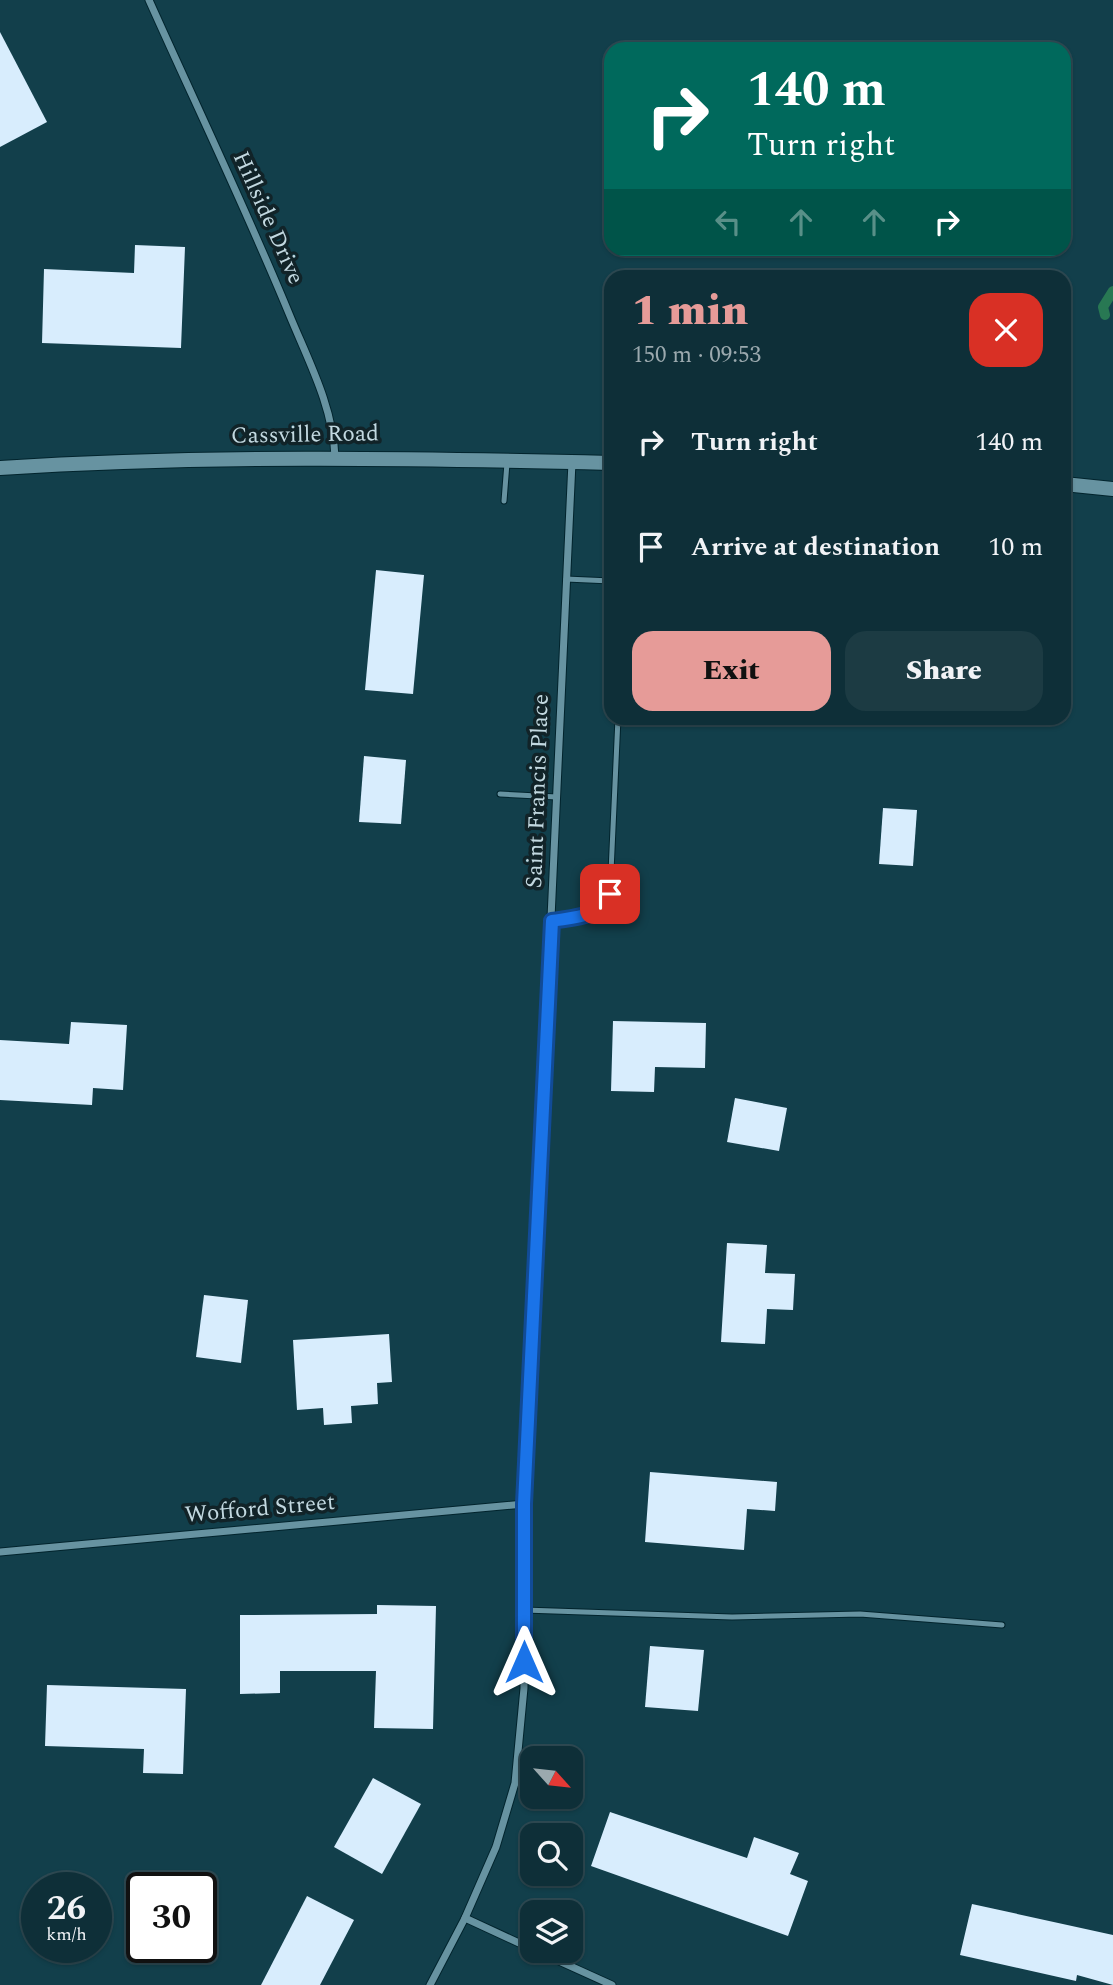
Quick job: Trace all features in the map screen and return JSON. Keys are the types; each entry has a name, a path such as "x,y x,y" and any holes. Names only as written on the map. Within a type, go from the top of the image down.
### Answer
{"main road":[{"name":"Cassville Road","path":"0,468 121,460 335,457 604,463"},
{"path":"1071,485 1113,489"}],"street":[{"name":"Hillside Drive","path":"149,0 271,268 326,403 334,436 335,457"},
{"name":"Saint Francis Place","path":"430,1985 465,1918 496,1847 515,1783 524,1688 524,1504 572,462"},
{"name":"Wofford Street","path":"0,1552 524,1504"},
{"path":"465,1918 520,1943"},
{"path":"563,1963 612,1985"}],"lane":[{"path":"504,501 507,460"},
{"path":"566,579 604,581"},
{"path":"552,921 588,916 604,907 610,894 618,725"},
{"path":"500,794 557,797"},
{"path":"524,1610 732,1617 860,1614 1002,1625"}],"building":[{"path":"0,32 47,122 0,147"},
{"path":"135,245 185,247 181,348 42,343 44,269 134,273"},
{"path":"376,570 424,575 413,694 365,690"},
{"path":"364,756 406,760 401,824 359,822"},
{"path":"883,808 917,810 913,866 879,864"},
{"path":"613,1021 706,1023 705,1068 655,1067 654,1092 611,1091"},
{"path":"71,1022 127,1025 123,1090 93,1088 92,1105 0,1100 0,1040 69,1044"},
{"path":"735,1098 787,1108 779,1151 727,1142"},
{"path":"727,1243 767,1245 765,1273 795,1274 793,1310 767,1309 765,1344 721,1342"},
{"path":"204,1295 248,1300 241,1363 196,1357"},
{"path":"389,1334 392,1382 377,1383 378,1404 351,1406 352,1423 324,1425 323,1408 297,1410 293,1340"},
{"path":"650,1472 777,1482 775,1511 747,1509 744,1550 645,1542"},
{"path":"377,1605 436,1606 433,1729 374,1728 376,1671 280,1671 280,1693 240,1694 240,1615 377,1614"},
{"path":"650,1646 704,1650 698,1711 645,1707"},
{"path":"47,1685 186,1689 183,1774 143,1773 144,1749 45,1746"},
{"path":"373,1778 421,1804 382,1874 334,1847"},
{"path":"610,1812 747,1858 754,1837 799,1853 790,1874 808,1881 788,1936 591,1866"},
{"path":"307,1896 354,1920 320,1985 261,1985"},
{"path":"972,1904 1113,1935 1113,1985 1077,1975 1076,1981 960,1955"}],"waterway":[{"path":"1105,315 1103,307 1113,291"}],"route":[{"path":"524,1662 524,1504 552,921 588,916 604,907 610,894"}]}
